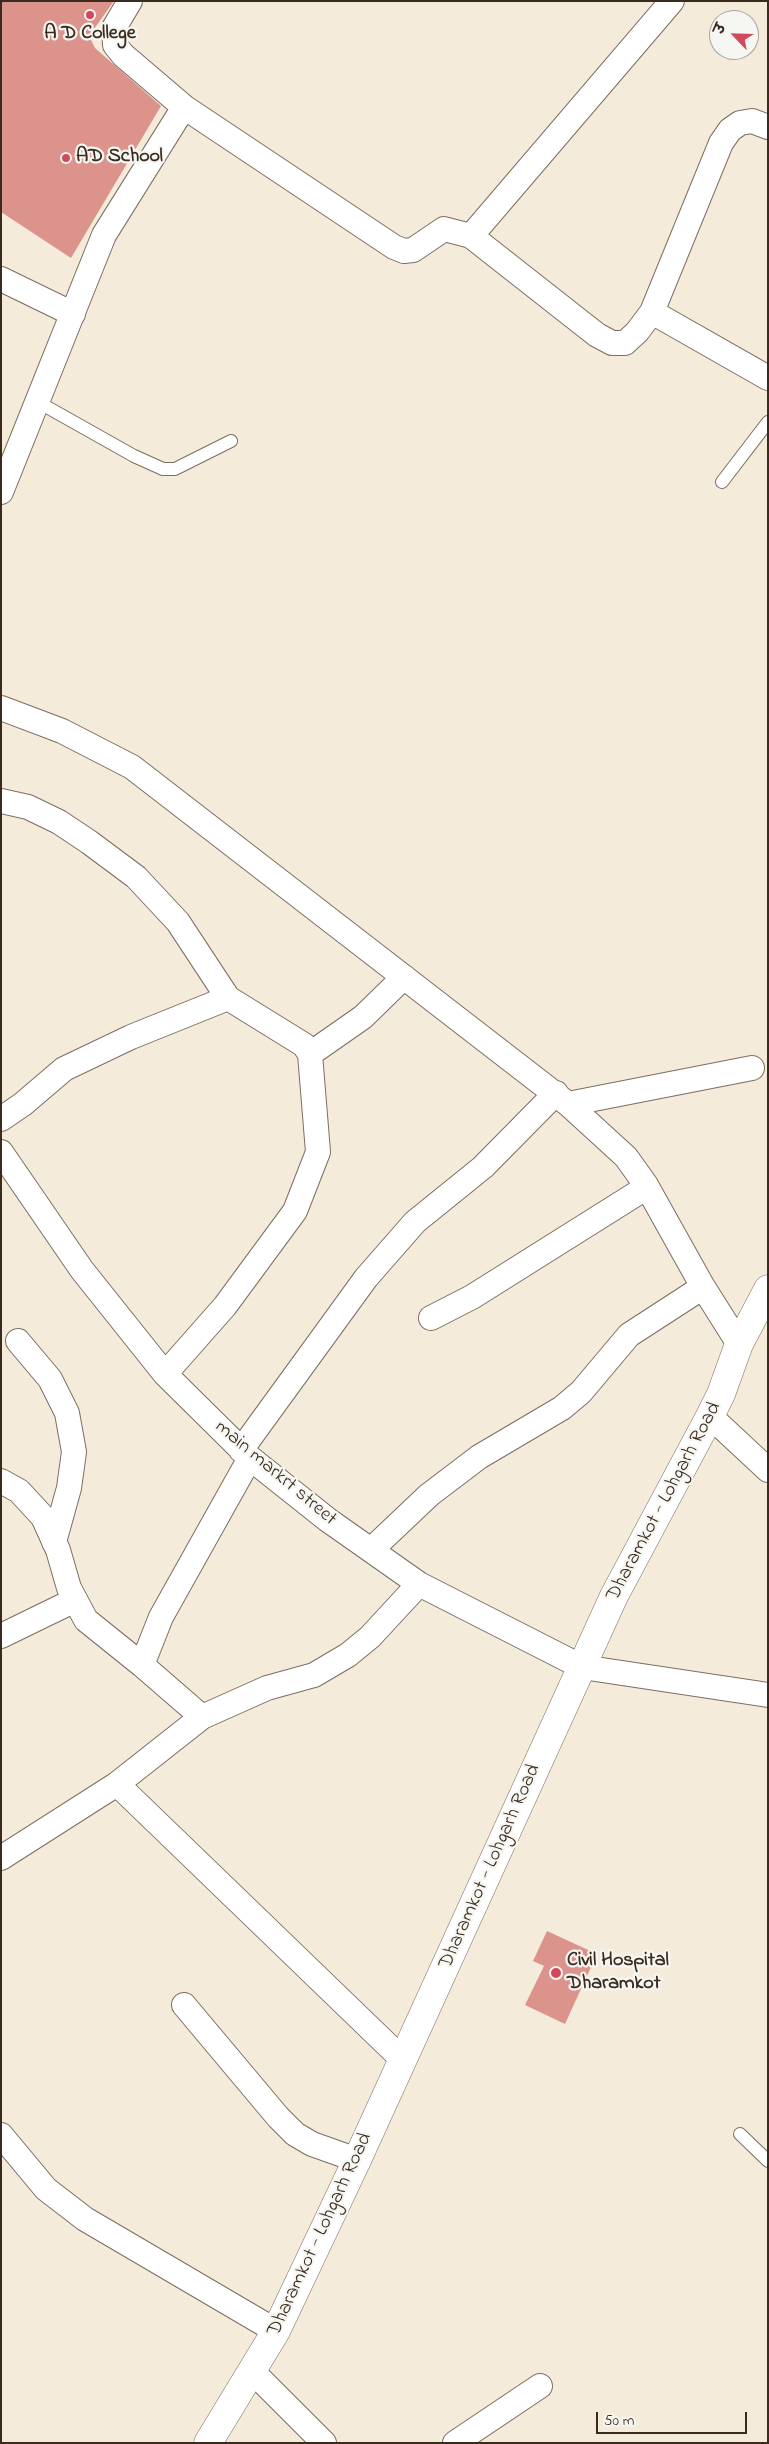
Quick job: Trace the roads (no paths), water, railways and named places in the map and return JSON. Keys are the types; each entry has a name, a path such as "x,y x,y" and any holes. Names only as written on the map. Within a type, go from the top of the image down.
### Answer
{"street":[{"path":"130,1 114,28 115,45 122,55 184,107 394,247 404,251 413,250 444,229 471,236 597,335 612,343 625,343 637,332 652,312 721,143 730,130 740,123 752,121 768,127"},
{"path":"471,236 672,1"},
{"path":"1,492 104,234 184,107"},
{"path":"1,279 73,314"},
{"path":"652,312 768,378"},
{"path":"1,708 62,731 132,767 562,1098 626,1157 647,1187 703,1287 739,1344"},
{"path":"1,801 28,806 59,822 136,877 178,922 228,998 304,1045 310,1054 318,1152 295,1211 226,1306 165,1374"},
{"path":"310,1054 363,1017 404,977"},
{"path":"1,1119 23,1104 64,1068 131,1037 228,998"},
{"path":"142,1665 162,1617 245,1454 366,1278 415,1222 483,1167 562,1098 752,1068"},
{"name":"main markrt street","path":"1,1152 82,1270 165,1374 245,1454 328,1520 419,1584 582,1667 768,1695"},
{"path":"431,1318 472,1297 647,1187"},
{"path":"371,1550 429,1495 479,1457 562,1408 581,1392 629,1335 703,1287"},
{"name":"Dharamkot - Lohgarh Road","path":"208,2443 253,2372 276,2331 357,2160 582,1667 628,1570 721,1394 739,1344 768,1289"},
{"path":"18,1341 50,1379 67,1413 74,1452 69,1488 54,1542"},
{"path":"710,1416 768,1470"},
{"path":"1,1481 19,1491 43,1517 54,1542 69,1588 86,1620 202,1717"},
{"path":"1,1858 117,1784 202,1717 267,1688 314,1675 348,1655 370,1637 419,1584"},
{"path":"1,1636 76,1600"},
{"path":"117,1784 403,2060"},
{"path":"184,2005 278,2117 295,2134 312,2144 357,2160"},
{"path":"1,2134 46,2189 85,2219 276,2331"},
{"path":"253,2372 324,2443"},
{"path":"455,2443 540,2386"}],"lane":[{"path":"38,402 134,456 163,469 175,469 231,441"},
{"path":"722,482 768,422"},
{"path":"740,2134 768,2161"}],"place":[{"name":"A D College","path":"90,15"},
{"name":"AD School","path":"66,158"},
{"name":"Civil Hospital Dharamkot","path":"556,1973"}]}
